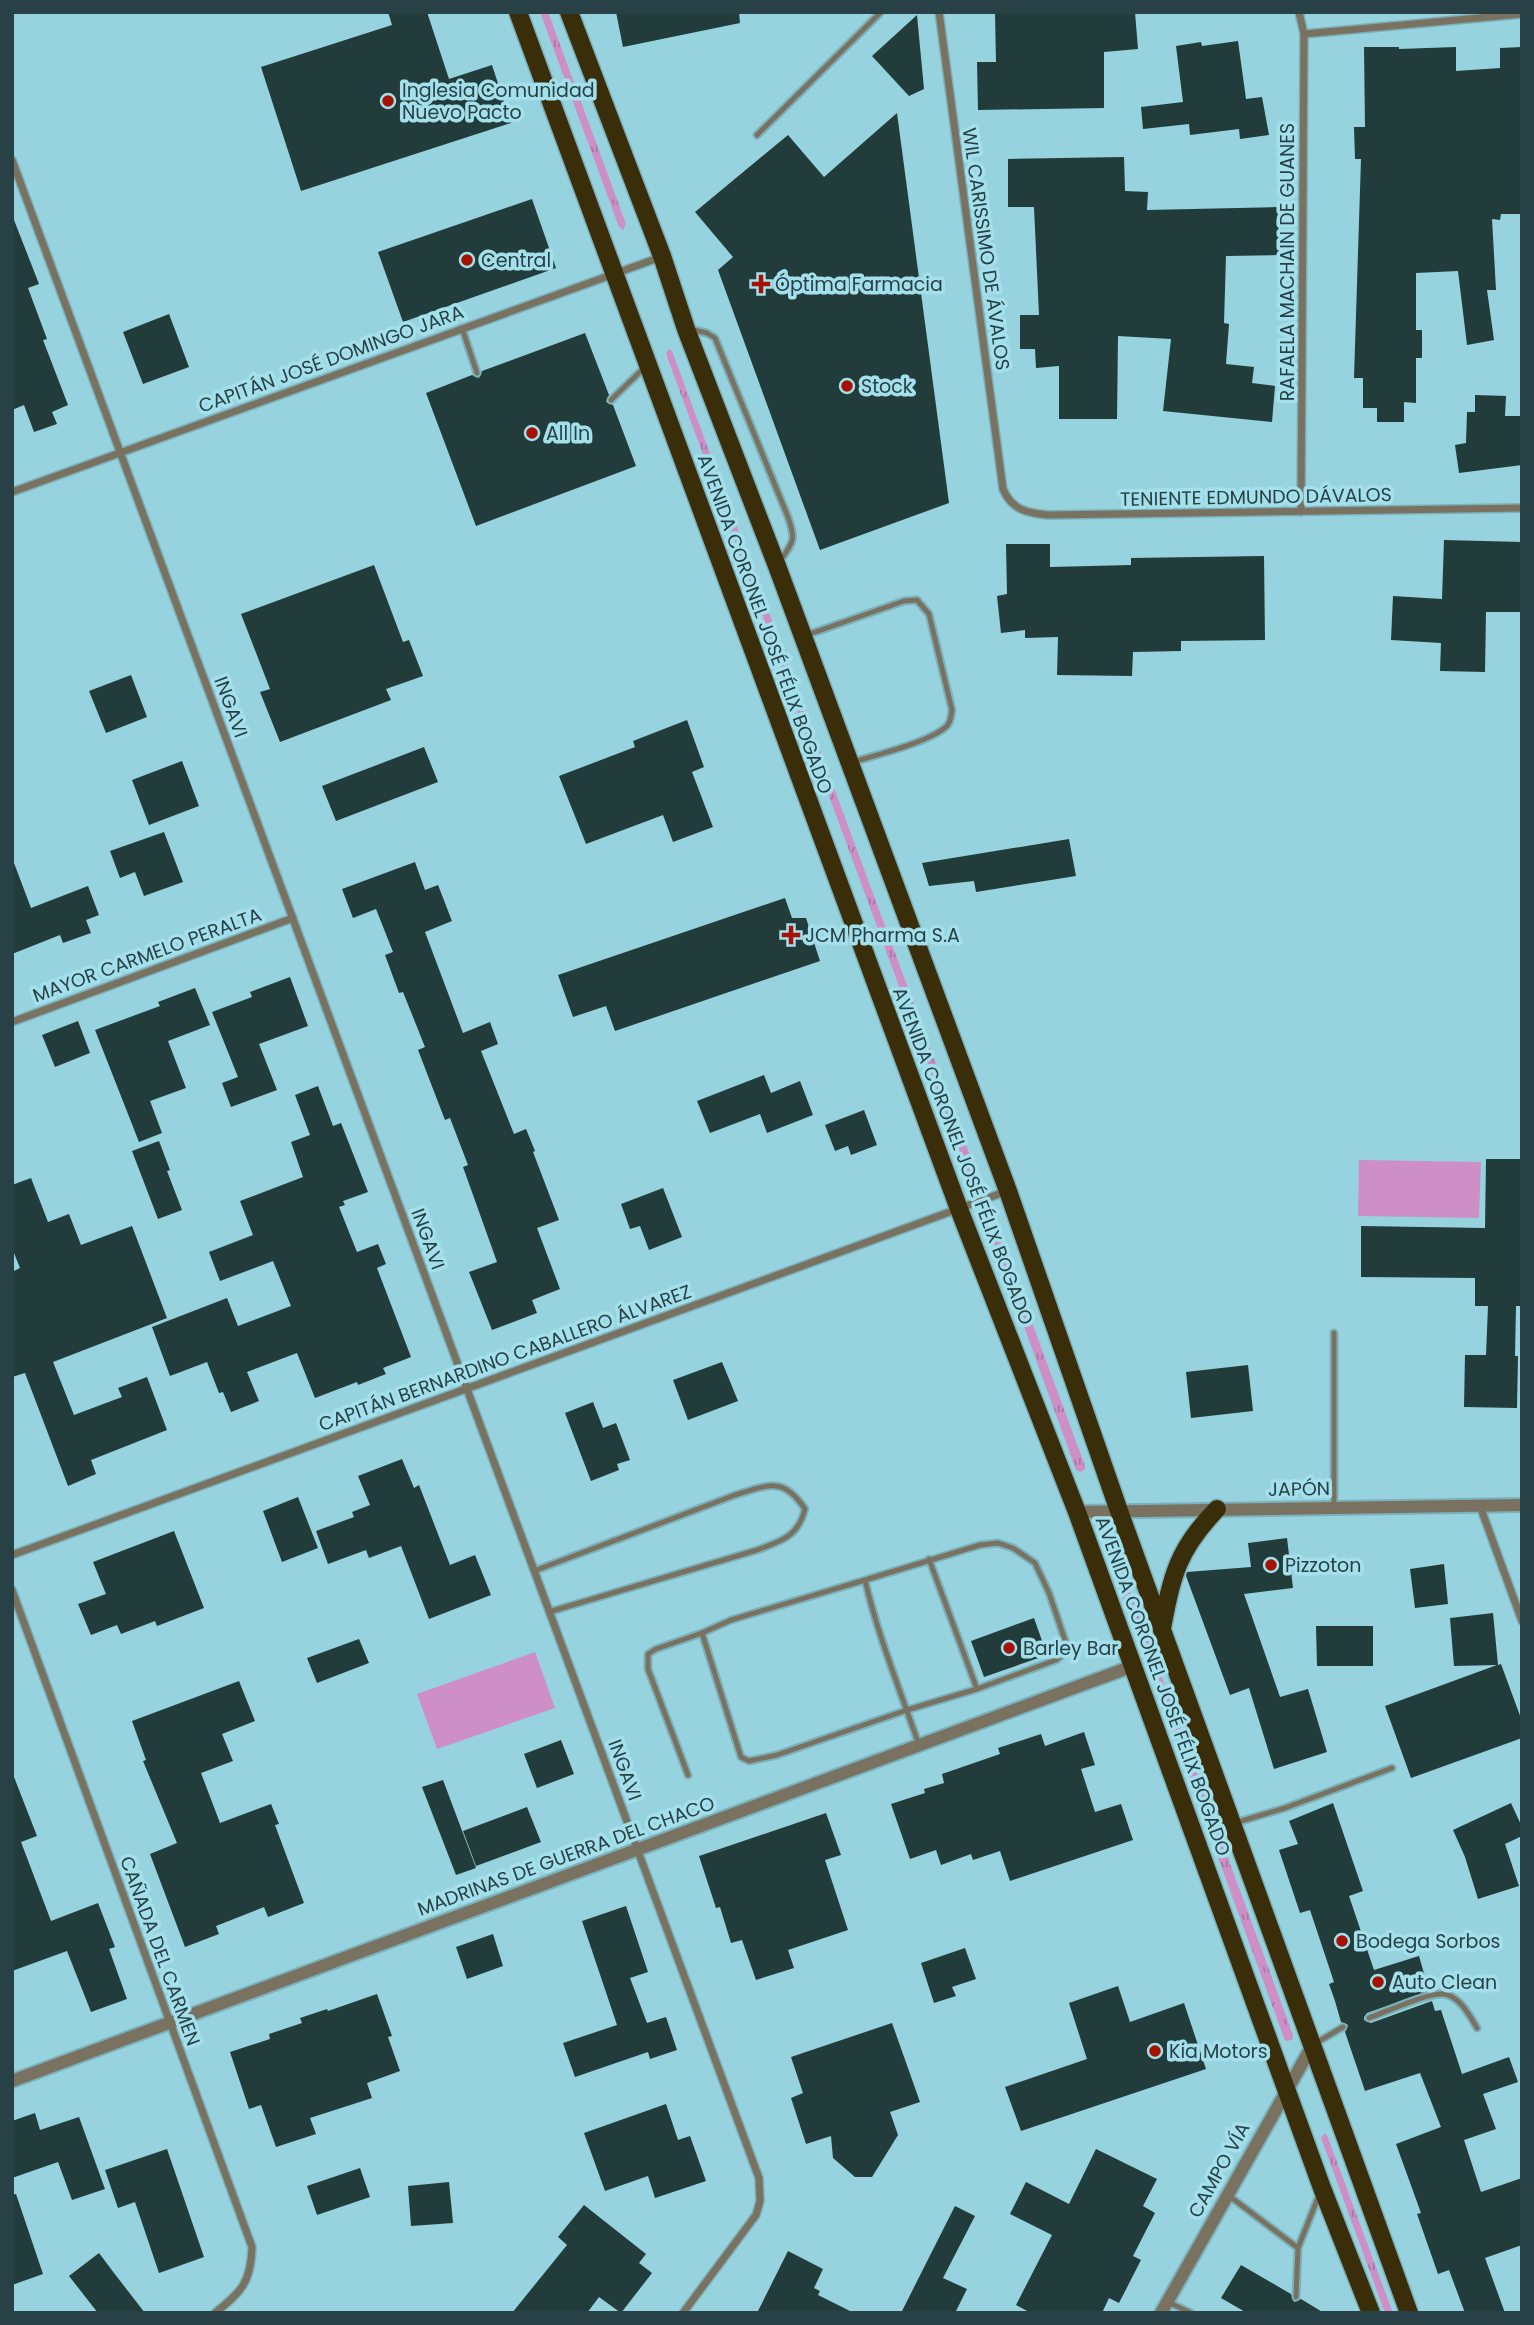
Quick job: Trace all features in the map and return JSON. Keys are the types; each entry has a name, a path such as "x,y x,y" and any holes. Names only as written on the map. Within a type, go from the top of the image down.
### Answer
{"main road":[{"name":"AVENIDA CORONEL JOSÉ FÉLIX BOGADO","path":"518,12 959,1209 1077,1512 1322,2188 1371,2313"},
{"name":"AVENIDA CORONEL JOSÉ FÉLIX BOGADO","path":"569,12 1008,1191 1119,1511 1409,2313"},
{"path":"1162,1628 1177,1566 1195,1532 1217,1509"}],"street":[{"name":"WIL CARISSIMO DE ÁVALOS","path":"939,12 1003,489"},
{"name":"RAFAELA MACHAIN DE GUANES","path":"1299,12 1304,34 1301,512"},
{"path":"1304,34 1522,14"},
{"name":"INGAVI","path":"12,160 759,2178 760,2201 756,2215 683,2313"},
{"name":"CAPITÁN JOSÉ DOMINGO JARA","path":"12,492 662,256"},
{"name":"TENIENTE EDMUNDO DÁVALOS","path":"1003,489 1007,500 1015,507 1034,514 1522,508"},
{"name":"MAYOR CARMELO PERALTA","path":"12,1022 293,918"},
{"name":"CAPITÁN BERNARDINO CABALLERO ÁLVAREZ","path":"12,1555 1008,1191"},
{"name":"JAPÓN","path":"1077,1512 1522,1505"},
{"path":"1480,1506 1522,1621"},
{"name":"CAÑADA DEL CARMEN","path":"12,1590 252,2248 252,2264 246,2284 215,2313"},
{"name":"MADRINAS DE GUERRA DEL CHACO","path":"12,2081 1133,1666"},
{"name":"CAMPO VÍA","path":"1164,2307 1312,2046"}],"lane":[{"path":"757,135 881,12"},
{"path":"462,328 477,373"},
{"path":"686,329 707,333 715,338 788,517 794,535 793,542 777,566"},
{"path":"611,400 647,365"},
{"path":"803,637 904,601 916,600 929,614 952,710 950,720 946,727 921,740 850,763"},
{"path":"1334,1333 1334,1508"},
{"path":"534,1571 760,1488 784,1486 794,1493 805,1509 801,1525 782,1541 549,1612"},
{"path":"688,1775 648,1669 648,1654 731,1620 929,1559 980,1545 998,1543 1013,1548 1035,1563 1067,1646 1065,1653 1056,1660 977,1689 777,1755 749,1761 741,1757 702,1633"},
{"path":"929,1559 977,1689"},
{"path":"865,1580 919,1745"},
{"path":"1232,1824 1285,1808 1392,1768"},
{"path":"1369,2018 1444,1993 1455,1999 1477,2028"},
{"path":"1312,2046 1343,2027"},
{"path":"1296,2297 1298,2248 1322,2188"},
{"path":"1227,2194 1298,2248"},
{"path":"1164,2307 1191,2313"}],"green space":[{"path":"540,12 548,12 626,224 623,230 619,227"},
{"path":"669,349 672,351 974,1166 973,1170 968,1171 966,1168 666,354"},
{"path":"1359,1160 1481,1162 1479,1218 1358,1216"},
{"path":"989,1214 993,1217 1085,1466 1081,1472 1076,1470 985,1219"},
{"path":"1114,1556 1118,1558 1293,2035 1292,2040 1286,2041 1284,2038 1110,1562"},
{"path":"535,1652 555,1708 437,1749 417,1694"},
{"path":"1324,2134 1327,2135 1393,2313 1385,2313 1321,2138"}],"building":[{"name":"Inglesia Comunidad Nuevo Pacto","path":"388,12 427,12 449,79 492,65 511,123 301,191 261,67 392,25"},
{"path":"616,12 739,12 740,23 623,47"},
{"path":"995,12 1135,12 1138,49 1104,52 1104,108 978,110 977,62 996,62"},
{"path":"917,15 924,89 909,96 872,56"},
{"path":"1238,41 1246,99 1262,97 1269,135 1240,139 1239,129 1190,135 1189,124 1143,129 1141,107 1183,102 1176,46"},
{"path":"1364,47 1456,47 1456,71 1500,68 1500,48 1522,47 1522,214 1501,214 1500,220 1492,219 1496,290 1487,290 1494,340 1467,345 1458,271 1416,273 1416,330 1422,330 1422,358 1416,358 1416,403 1404,402 1404,422 1377,422 1377,408 1363,408 1363,378 1354,378 1361,159 1355,159 1354,127 1365,127"},
{"name":"Stock","path":"897,113 949,503 820,550 718,270 733,257 695,212 788,135 824,177"},
{"path":"1124,157 1125,191 1148,192 1147,210 1278,207 1279,255 1226,256 1224,323 1229,324 1226,364 1254,367 1252,383 1275,386 1272,422 1163,411 1171,339 1118,336 1117,419 1059,419 1059,366 1036,368 1035,349 1020,349 1020,315 1039,315 1034,207 1008,207 1008,159"},
{"name":"Central","path":"532,199 556,268 403,322 378,252"},
{"path":"12,220 39,284 28,288 47,339 43,340 68,405 52,412 57,424 34,432 24,405 12,410"},
{"path":"169,314 189,367 143,384 123,332"},
{"name":"All In","path":"585,333 609,395 606,402 613,405 636,466 476,526 426,393 472,375 479,378 482,371"},
{"path":"1475,395 1506,396 1505,416 1522,416 1522,465 1459,473 1455,445 1466,443 1467,412 1475,412"},
{"path":"1444,540 1522,542 1522,612 1486,612 1485,672 1440,671 1441,643 1391,640 1393,596 1442,599"},
{"path":"1006,544 1050,544 1050,567 1131,565 1131,558 1264,556 1265,640 1181,641 1181,651 1133,652 1132,676 1057,675 1058,637 1025,638 1025,630 1001,633 997,596 1007,594"},
{"path":"374,565 403,642 409,640 423,676 386,689 391,700 280,742 260,692 270,689 241,614"},
{"path":"131,675 147,717 106,733 89,691"},
{"path":"687,720 704,767 692,772 713,827 673,842 663,815 586,844 559,776 635,747 633,741"},
{"path":"424,747 438,782 336,821 322,786"},
{"path":"182,761 199,806 149,825 132,780"},
{"path":"164,832 183,882 144,896 135,872 120,878 110,851"},
{"path":"1069,839 1076,876 976,892 974,881 929,886 922,863"},
{"path":"415,862 425,890 438,885 452,921 425,932 463,1033 490,1022 498,1044 481,1051 514,1134 526,1129 559,1220 537,1228 560,1289 532,1300 537,1313 492,1330 469,1272 497,1262 463,1167 468,1165 450,1118 445,1120 418,1050 425,1047 403,992 399,993 385,955 393,952 376,909 353,918 342,889"},
{"path":"14,863 31,908 88,886 99,915 86,920 91,933 63,943 60,935 12,954"},
{"path":"785,898 792,918 806,918 820,961 615,1031 606,1006 573,1017 558,975"},
{"path":"290,977 308,1026 259,1044 277,1090 231,1107 222,1083 238,1077 212,1012 252,997 250,992"},
{"path":"195,988 210,1025 168,1041 186,1088 150,1101 162,1133 139,1142 95,1030 160,1006 158,1002"},
{"path":"78,1021 90,1053 55,1067 42,1035"},
{"path":"764,1075 771,1093 800,1081 813,1115 767,1133 760,1114 710,1133 697,1101"},
{"path":"318,1086 333,1126 341,1123 368,1192 343,1201 345,1205 339,1207 357,1252 378,1244 386,1264 377,1268 411,1357 383,1368 386,1374 315,1398 297,1353 247,1372 259,1401 231,1412 223,1392 219,1393 207,1362 170,1376 152,1327 227,1298 238,1326 291,1306 273,1261 220,1281 209,1252 253,1235 240,1201 303,1177 291,1142 310,1135 295,1095"},
{"path":"864,1110 877,1145 851,1155 848,1146 835,1151 825,1125"},
{"path":"159,1141 182,1210 158,1219 132,1151"},
{"path":"1486,1159 1522,1159 1522,1306 1516,1306 1517,1408 1464,1407 1465,1355 1486,1355 1488,1306 1475,1306 1475,1278 1361,1277 1361,1226 1485,1228"},
{"path":"31,1178 48,1222 69,1214 81,1245 132,1226 167,1318 53,1362 74,1415 122,1397 118,1388 147,1377 167,1430 91,1460 96,1474 68,1486 25,1373 12,1377 12,1272 20,1268 12,1248 12,1185"},
{"path":"663,1188 682,1237 649,1250 640,1226 630,1229 621,1204"},
{"path":"722,1362 738,1401 688,1420 673,1380"},
{"path":"1248,1365 1253,1411 1191,1418 1186,1372"},
{"path":"593,1402 603,1428 616,1423 630,1460 617,1464 619,1470 591,1481 565,1413"},
{"path":"402,1459 414,1488 419,1485 450,1565 475,1555 491,1595 429,1619 401,1546 369,1558 366,1550 328,1564 316,1531 354,1517 352,1512 370,1505 358,1476"},
{"path":"298,1497 318,1548 282,1562 263,1511"},
{"path":"174,1531 204,1608 157,1626 155,1621 121,1634 117,1625 91,1635 78,1604 106,1594 93,1562"},
{"path":"1287,1538 1293,1588 1244,1594 1280,1697 1308,1689 1327,1752 1274,1769 1249,1688 1230,1695 1186,1576 1187,1572 1251,1567 1248,1543"},
{"path":"1444,1564 1448,1604 1415,1608 1410,1569"},
{"path":"1493,1613 1498,1665 1501,1664 1522,1721 1522,1738 1411,1778 1385,1706 1497,1665 1454,1666 1450,1618"},
{"name":"Barley Bar","path":"1034,1618 1047,1655 984,1677 971,1641"},
{"path":"1316,1626 1373,1626 1373,1666 1317,1666"},
{"path":"359,1639 369,1663 317,1683 307,1658"},
{"path":"239,1681 255,1721 222,1734 233,1761 201,1773 220,1823 271,1804 279,1824 275,1825 304,1903 268,1917 264,1907 216,1926 219,1934 185,1947 150,1854 177,1843 143,1761 146,1760 132,1721"},
{"path":"1084,1732 1095,1765 1081,1769 1095,1812 1121,1804 1133,1840 1010,1881 1000,1851 973,1860 971,1854 941,1865 936,1850 910,1859 891,1804 925,1793 924,1789 944,1783 942,1774 1000,1754 998,1748 1041,1734 1045,1746"},
{"path":"561,1740 574,1774 537,1788 524,1754"},
{"path":"12,1777 37,1836 21,1842 51,1921 98,1903 115,1947 109,1949 127,1999 91,2012 67,1951 12,1971"},
{"path":"443,1780 476,1868 456,1875 422,1787"},
{"path":"1333,1803 1363,1891 1349,1896 1374,1970 1419,1956 1429,1991 1367,2013 1364,2020 1371,2023 1432,2001 1435,2011 1441,2010 1462,2074 1509,2057 1518,2082 1483,2094 1496,2129 1464,2140 1481,2192 1522,2178 1522,2245 1485,2258 1505,2313 1465,2313 1449,2270 1438,2274 1417,2214 1421,2213 1396,2144 1441,2127 1420,2073 1365,2091 1345,2032 1348,2025 1341,2022 1329,1984 1334,1982 1310,1910 1300,1913 1279,1850 1298,1844 1289,1821"},
{"path":"1511,1803 1522,1827 1522,1836 1505,1844 1519,1886 1478,1899 1453,1830"},
{"path":"527,1807 541,1842 476,1866 463,1831"},
{"path":"826,1813 841,1855 825,1860 848,1930 788,1950 794,1968 756,1980 742,1940 731,1943 720,1907 716,1908 699,1856"},
{"path":"626,1906 648,1972 630,1978 647,2023 666,2017 677,2050 650,2059 648,2052 575,2077 563,2043 617,2025 582,1921"},
{"path":"493,1934 503,1966 467,1979 456,1947"},
{"path":"965,1948 976,1979 952,1987 956,1996 934,2003 921,1963"},
{"name":"Kia Motors","path":"1118,1986 1130,2022 1184,2003 1206,2069 1021,2131 1005,2087 1087,2059 1069,2003"},
{"path":"377,1994 392,2036 388,2037 400,2071 367,2083 372,2098 310,2118 316,2134 276,2147 261,2105 249,2109 230,2052 270,2039 269,2034 302,2023 300,2018"},
{"path":"892,2023 920,2102 890,2112 898,2135 872,2177 855,2177 833,2158 831,2136 806,2144 791,2098 803,2093 791,2057"},
{"path":"666,2104 678,2140 690,2136 706,2181 655,2198 648,2176 605,2191 584,2133"},
{"path":"35,2113 40,2130 79,2117 105,2189 72,2200 58,2162 12,2178 12,2121"},
{"path":"167,2149 204,2257 159,2273 135,2202 118,2208 105,2170"},
{"path":"1096,2149 1157,2179 1143,2206 1155,2213 1133,2256 1141,2260 1119,2303 1109,2298 1102,2313 1031,2313 1016,2305 1052,2235 1010,2214 1026,2182 1069,2204"},
{"path":"360,2168 370,2197 317,2215 307,2186"},
{"path":"449,2182 453,2223 411,2226 408,2186"},
{"path":"16,2194 43,2274 12,2285 12,2195"},
{"path":"584,2205 646,2254 639,2263 652,2273 621,2313 599,2297 587,2313 512,2313 567,2245 558,2237"},
{"path":"955,2206 975,2216 943,2278 967,2289 955,2313 901,2313"},
{"path":"788,2251 823,2269 814,2288 820,2291 818,2295 854,2313 757,2313"},
{"path":"99,2253 145,2313 98,2313 69,2276"},
{"path":"1241,2265 1291,2294 1294,2302 1301,2299 1324,2313 1247,2313 1221,2298"}],"place":[{"name":"Inglesia Comunidad Nuevo Pacto","path":"388,101"},
{"name":"Central","path":"467,260"},
{"name":"Óptima Farmacia","path":"761,284"},
{"name":"Stock","path":"847,386"},
{"name":"All In","path":"532,433"},
{"name":"JCM Pharma S.A","path":"791,935"},
{"name":"Pizzoton","path":"1271,1565"},
{"name":"Barley Bar","path":"1009,1648"},
{"name":"Bodega Sorbos","path":"1342,1941"},
{"name":"Auto Clean","path":"1378,1982"},
{"name":"Kia Motors","path":"1155,2051"}]}
